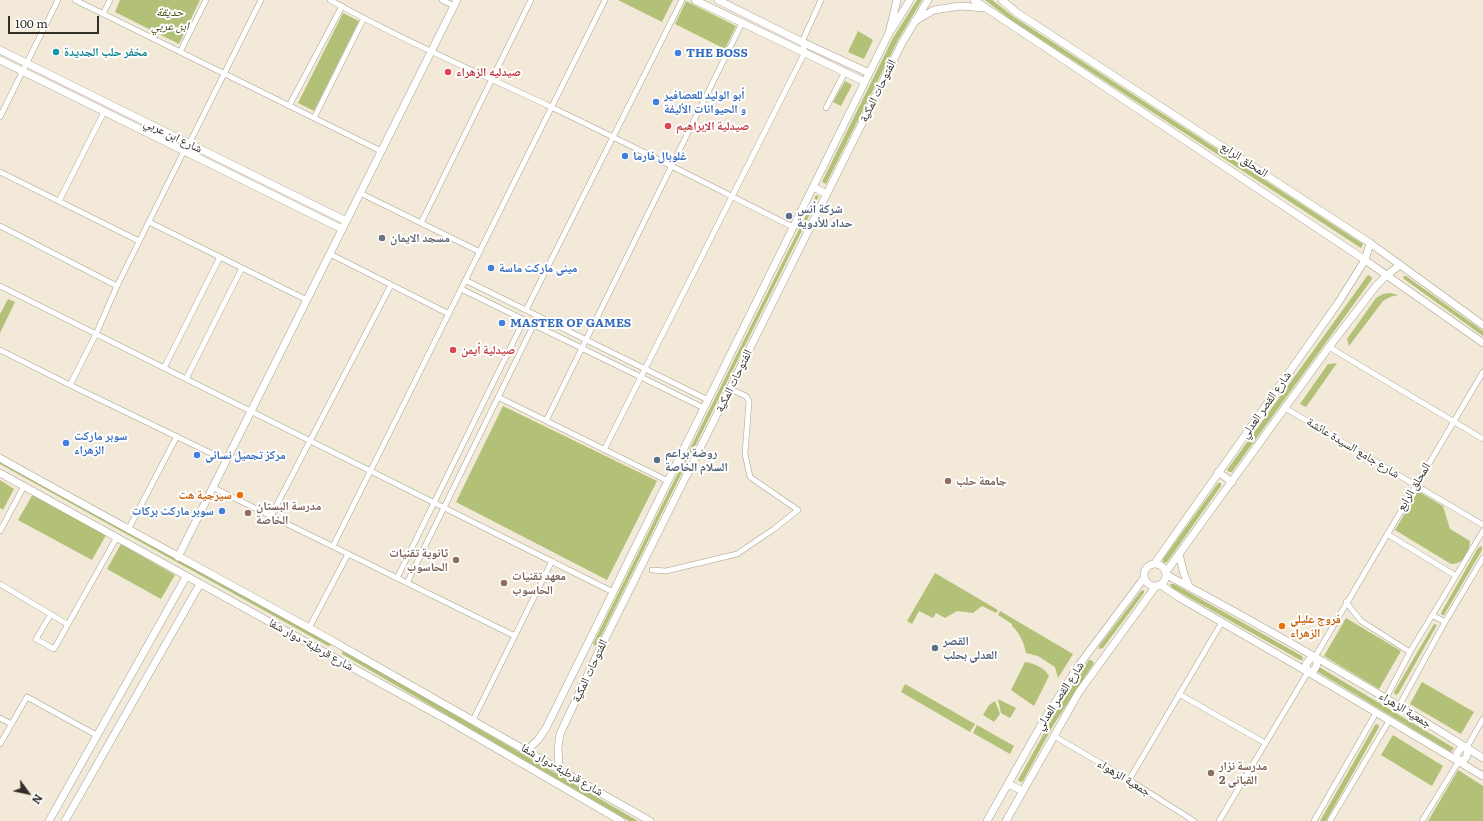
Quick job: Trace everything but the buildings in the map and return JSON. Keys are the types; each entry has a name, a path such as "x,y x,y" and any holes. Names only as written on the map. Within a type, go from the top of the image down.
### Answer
{"street":[{"path":"0,117 58,0"},
{"path":"75,0 381,151"},
{"path":"103,14 110,0"},
{"path":"180,52 206,0"},
{"path":"189,144 260,0"},
{"path":"330,0 492,80 552,107 793,228"},
{"path":"178,557 252,412 455,3 442,0"},
{"path":"421,223 532,0"},
{"path":"333,546 605,0"},
{"path":"526,310 682,0"},
{"path":"695,0 865,82"},
{"path":"718,0 869,74"},
{"path":"604,450 805,52 802,42 821,0"},
{"path":"890,33 897,0"},
{"path":"527,750 544,732 869,74 890,33 910,0"},
{"name":"الفتوحات المكية","path":"559,768 558,748 560,734 597,655 902,43 928,0"},
{"path":"974,0 1365,260 1483,343"},
{"name":"المحلق الرابع","path":"1002,0 1016,12 1370,243 1483,325"},
{"path":"289,106 342,6"},
{"path":"915,21 934,10 960,6 986,8"},
{"path":"314,118 364,18"},
{"path":"546,421 742,23"},
{"name":"شارع ابن عربي","path":"0,50 346,221"},
{"path":"0,60 342,230"},
{"path":"826,108 845,72"},
{"path":"59,201 104,112"},
{"path":"70,385 96,334 116,286 184,151"},
{"path":"235,176 238,168"},
{"path":"0,172 139,241"},
{"path":"813,187 827,194"},
{"path":"360,193 480,252"},
{"path":"149,222 307,300"},
{"path":"0,226 116,286"},
{"name":"شارع القصر العدلي","path":"1155,564 1218,472 1338,303 1365,260 1370,243"},
{"path":"330,254 449,314"},
{"path":"164,368 220,257"},
{"name":"شارع القصر العدلي","path":"1167,573 1179,554 1329,346 1387,275 1400,265"},
{"path":"186,379 242,268"},
{"path":"465,280 708,400"},
{"path":"271,516 391,285"},
{"path":"0,286 613,592"},
{"path":"461,289 704,408"},
{"path":"397,578 524,320"},
{"path":"408,583 534,324"},
{"path":"1329,346 1483,439"},
{"path":"0,350 227,461"},
{"name":"المحلق الرابع","path":"1315,657 1346,602 1483,372"},
{"path":"652,570 666,571 737,554 774,529 798,510 750,477 746,454 749,401 746,396 730,388"},
{"path":"498,397 668,481"},
{"name":"شارع جامع السيدة عائشة","path":"1285,408 1483,525"},
{"path":"128,530 177,436"},
{"name":"شارع قرطبة-دوار شفا","path":"0,458 128,530 337,643 650,821"},
{"name":"شارع قرطبة- دوار شفا","path":"0,472 448,721 621,821"},
{"path":"1218,472 1232,482"},
{"path":"0,531 24,486"},
{"path":"214,488 515,636"},
{"path":"65,509 71,498"},
{"path":"1386,698 1410,652 1483,531"},
{"path":"1387,534 1456,576"},
{"path":"51,614 36,639 54,649 117,537"},
{"path":"309,628 348,554"},
{"path":"1179,554 1189,587"},
{"path":"1399,706 1445,622 1483,558"},
{"path":"473,720 552,561"},
{"path":"1308,672 1180,598 1158,586 1148,584 1144,578 1146,568 1151,564 1163,567 1167,573 1189,587 1315,657"},
{"path":"1158,586 1164,582 1167,573"},
{"path":"49,821 98,736 186,576"},
{"name":"شارع القصر العدلي","path":"987,821 1044,720 1090,651 1144,578"},
{"path":"0,584 68,624"},
{"path":"65,821 200,584"},
{"name":"شارع القصر العدلي","path":"1009,820 1023,791 1079,692 1102,659 1158,586"},
{"path":"1346,602 1361,621 1410,652"},
{"path":"1432,615 1445,622"},
{"path":"1129,780 1222,622"},
{"path":"330,656 337,643"},
{"path":"584,649 597,655"},
{"path":"1090,651 1102,659"},
{"path":"1219,821 1264,742 1308,672 1306,664 1310,659 1315,657"},
{"name":"جمعية الزهراء","path":"1315,657 1386,698 1483,758"},
{"name":"جمعية الزهراء","path":"1308,672 1483,776"},
{"path":"1179,694 1264,742"},
{"path":"0,744 27,697 98,736"},
{"path":"448,721 454,710"},
{"path":"1314,821 1376,713"},
{"path":"0,718 11,724"},
{"path":"1422,821 1458,761 1464,760 1467,756 1467,747 1483,718"},
{"path":"1330,821 1389,721"},
{"name":"جمعية الزهواء","path":"1054,736 1129,780 1194,821"},
{"path":"1008,784 1023,791"}],"green space":[{"name":"حديقة ابن عربي","path":"120,0 200,0 179,44 115,12"},
{"path":"618,0 673,0 662,22"},
{"path":"917,0 922,0 898,40 826,184 822,182 893,38"},
{"path":"985,0 992,0 1014,17 1363,244 1361,248 1011,20"},
{"path":"686,1 736,26 725,49 675,24"},
{"path":"343,13 359,21 314,111 298,103"},
{"path":"858,31 873,40 864,59 848,52"},
{"path":"845,81 852,85 841,106 833,102"},
{"path":"816,195 819,196 596,646 593,644"},
{"path":"1368,275 1371,276 1372,279 1232,472 1229,472 1227,470"},
{"path":"1403,276 1406,276 1483,331 1483,336 1404,279"},
{"path":"1390,293 1398,295 1383,301 1349,346 1347,339 1376,298 1383,294"},
{"path":"8,299 15,302 0,333 0,314"},
{"path":"1337,363 1306,407 1300,404 1328,364"},
{"path":"503,406 657,481 607,580 456,502"},
{"path":"0,457 331,641 333,645 328,646 0,464"},
{"path":"0,480 14,489 3,510 0,508"},
{"path":"1218,483 1221,483 1221,486 1167,562 1163,563 1163,559"},
{"path":"1418,491 1443,506 1450,529 1470,541 1467,554 1456,564 1451,564 1395,530"},
{"path":"33,494 106,535 92,560 18,520"},
{"path":"121,544 175,575 161,599 107,569"},
{"path":"1482,546 1482,550 1444,615 1442,615 1441,613 1478,548"},
{"path":"935,573 998,610 996,613 982,606 973,613 957,611 945,618 936,613 933,618 919,611 912,624 907,621"},
{"path":"1170,584 1174,584 1302,656 1303,660 1300,660 1172,588"},
{"path":"1144,590 1144,593 1103,648 1099,649 1099,646 1141,591"},
{"path":"1000,611 1073,654 1058,678 1055,667 1038,656 1026,653 1023,642 1012,624 998,615"},
{"path":"1346,618 1401,651 1379,689 1324,656"},
{"path":"1434,624 1437,625 1398,694 1395,695 1394,692"},
{"path":"343,651 638,821 629,821 342,654"},
{"path":"1089,660 1094,663 1054,724 1023,781 1020,782 1018,780 1062,701"},
{"path":"1025,662 1039,666 1049,676 1034,706 1011,690"},
{"path":"1321,668 1454,748 1451,752 1318,672 1317,669"},
{"path":"1422,682 1474,712 1461,734 1410,704"},
{"path":"905,684 975,724 970,732 901,692"},
{"path":"998,699 1016,708 1010,718 1001,713"},
{"path":"995,701 1000,714 994,722 983,715 989,705"},
{"path":"1378,724 1379,727 1326,821 1320,821 1375,725"},
{"path":"977,725 1014,746 1010,754 973,733"},
{"path":"1393,735 1443,766 1432,786 1381,755"},
{"path":"1458,770 1483,786 1483,821 1428,821"}],"place":[{"name":"مخفر حلب الجديدة","path":"56,52"},
{"name":"THE BOSS","path":"678,53"},
{"name":"صيدليه الزهراء","path":"448,72"},
{"name":"أبو الوليد للعصافير و الحيوانات الأليفة","path":"656,102"},
{"name":"صيدلية الإبراهيم","path":"668,126"},
{"name":"غلوبال فارما","path":"625,156"},
{"name":"شركة أنس حداد للأدوية","path":"789,216"},
{"name":"مسجد الايمان","path":"382,238"},
{"name":"ميني ماركت ماسة","path":"491,268"},
{"name":"MASTER OF GAMES","path":"502,323"},
{"name":"صيدلية أيمن","path":"453,350"},
{"name":"سوبر ماركت الزهراء","path":"66,443"},
{"name":"مركز تجميل نسائي","path":"197,455"},
{"name":"روضة براعم السلام الخاصة","path":"657,460"},
{"name":"جامعة حلب","path":"948,481"},
{"name":"سيرجية هت","path":"240,495"},
{"name":"سوبر ماركت بركات","path":"222,511"},
{"name":"مدرسة البستان الخاصة","path":"248,513"},
{"name":"ثانوية تقنيات الحاسوب","path":"456,560"},
{"name":"معهد تقنيات الحاسوب","path":"504,583"},
{"name":"فروج عليلي الزهراء","path":"1282,626"},
{"name":"القصر العدلي بحلب","path":"935,648"},
{"name":"مدرسة نزار القباني 2","path":"1211,773"}]}
